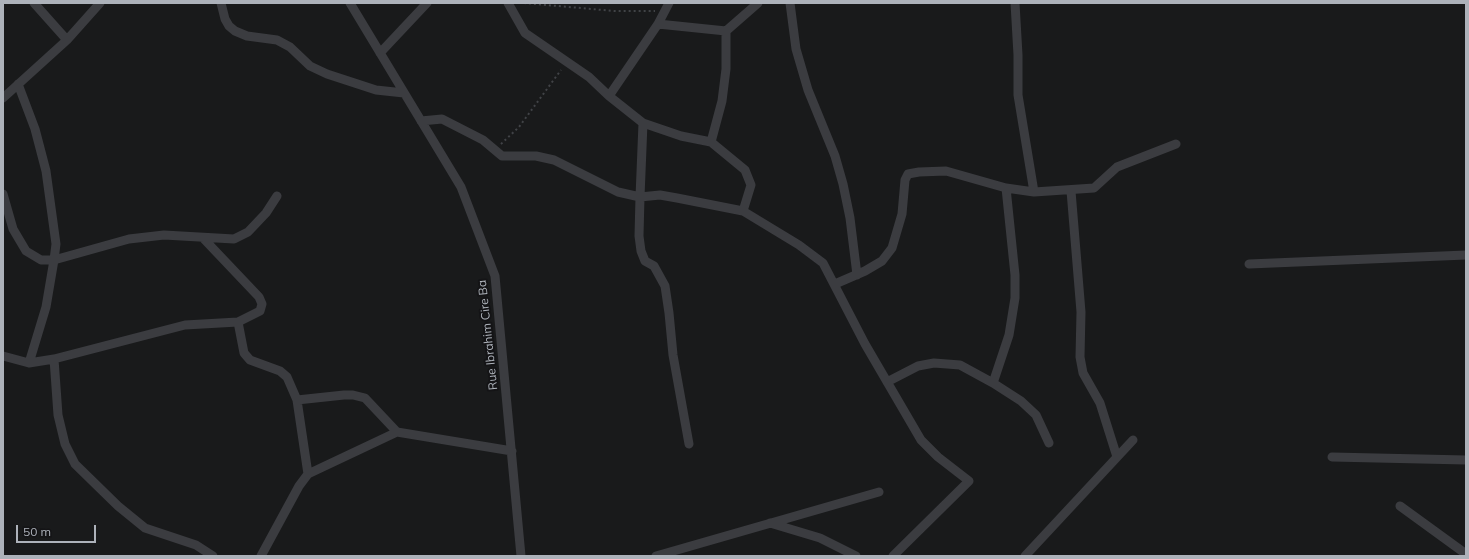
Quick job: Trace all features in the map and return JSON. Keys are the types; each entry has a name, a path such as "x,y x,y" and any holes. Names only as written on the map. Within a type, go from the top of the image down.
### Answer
{"street":[{"path":"34,3 67,40"},
{"path":"3,98 67,40 100,3"},
{"path":"221,3 225,19 229,26 235,31 247,36 277,40 290,47 310,66 327,74 376,90 404,93"},
{"name":"Rue Ibrahim Cire Ba","path":"350,3 461,187 495,276 521,556"},
{"path":"380,53 427,3"},
{"path":"508,3 525,33 589,77 644,123 681,136 711,142 745,170 751,185 743,211"},
{"path":"658,24 726,31 758,3"},
{"path":"790,3 796,49 808,90 835,156 843,184 850,218 857,275"},
{"path":"1015,3 1018,55 1018,95 1034,192"},
{"path":"610,96 658,24 667,7"},
{"path":"711,142 723,94 726,69 726,31"},
{"path":"18,84 35,129 46,171 55,237 54,260 46,306 28,363"},
{"path":"421,122 442,119 483,140 502,156 536,156 554,160 618,192 640,197 660,195 743,211 799,245 823,263 865,344 921,440 938,457 969,481 893,556"},
{"path":"644,123 639,236 641,251 645,261 654,266 665,286 673,355 689,444"},
{"path":"835,284 857,275 882,261 892,248 902,214 905,180 908,174 918,172 946,171 1006,188 1034,192 1071,191 1094,188 1117,167 1176,144"},
{"path":"994,383 1009,334 1015,298 1006,188"},
{"path":"1071,191 1081,312 1080,357 1083,372 1100,403 1117,457"},
{"path":"3,194 14,229 26,251 41,260 54,260 129,239 164,235 234,239 248,232 277,196"},
{"path":"3,356 28,363 54,359 185,325 238,322 260,311 262,304 259,297 243,278 203,238"},
{"path":"1249,264 1466,255"},
{"path":"238,322 244,353 250,360 280,371 287,377 297,400 308,474"},
{"path":"54,359 58,415 65,444 75,464 118,506 145,528 196,545 213,556"},
{"path":"887,382 918,366 934,363 960,365 994,383 1021,400 1036,415 1049,443"},
{"path":"297,400 344,395 353,395 365,398 397,432"},
{"path":"261,556 293,495 308,474 397,432 512,451"},
{"path":"1025,556 1133,440"},
{"path":"1332,457 1466,460"},
{"path":"656,556 879,492"},
{"path":"1400,506 1466,554"},
{"path":"770,523 820,538 856,556"}],"path":[{"path":"524,3 614,11 667,7"},
{"path":"495,151 519,127 567,62"}]}
